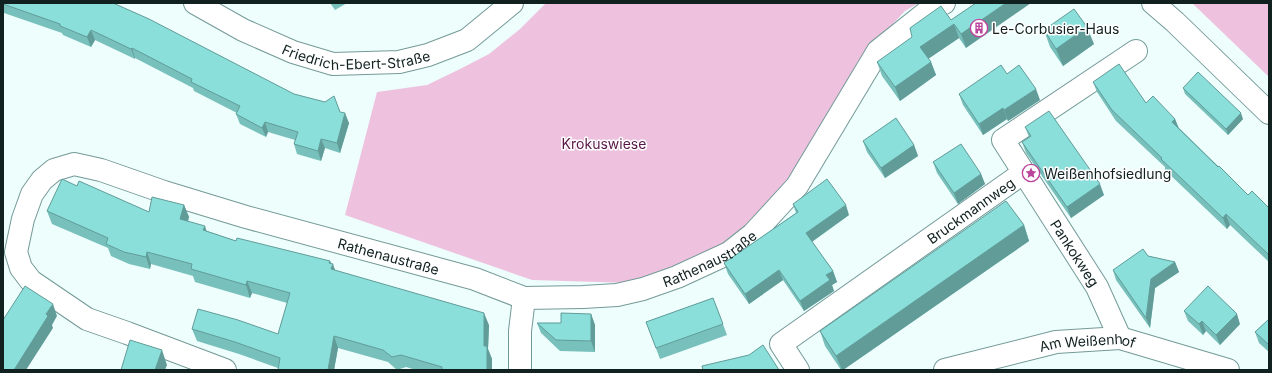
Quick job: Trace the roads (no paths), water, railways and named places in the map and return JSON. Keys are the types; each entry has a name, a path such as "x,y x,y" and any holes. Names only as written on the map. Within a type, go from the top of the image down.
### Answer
{"street":[{"name":"Friedrich-Ebert-Straße","path":"195,3 243,30 293,52 333,64 398,62 428,55 466,40 512,3"},
{"name":"Rathenaustraße","path":"225,370 87,319 31,281 21,268 16,252 23,219 32,194 42,180 54,170 74,164 101,170 164,192 246,217 475,279 524,298 618,295 643,289 677,277 729,253 753,234 797,186 878,51 932,8 944,3"},
{"path":"1153,3 1175,22 1269,113"},
{"name":"Bruckmannweg","path":"798,370 781,344 1023,173 1003,140 1136,51"},
{"name":"Pankokweg","path":"1023,173 1097,287 1120,338"},
{"path":"520,370 520,331 524,298"},
{"name":"Am Weißenhof","path":"945,370 1056,342 1120,338 1228,370"}],"place":[{"name":"Le-Corbusier-Haus","path":"979,28"},
{"name":"Weißenhofsiedlung","path":"1031,173"}],"park label":[{"name":"Krokuswiese","path":"604,143"}]}
